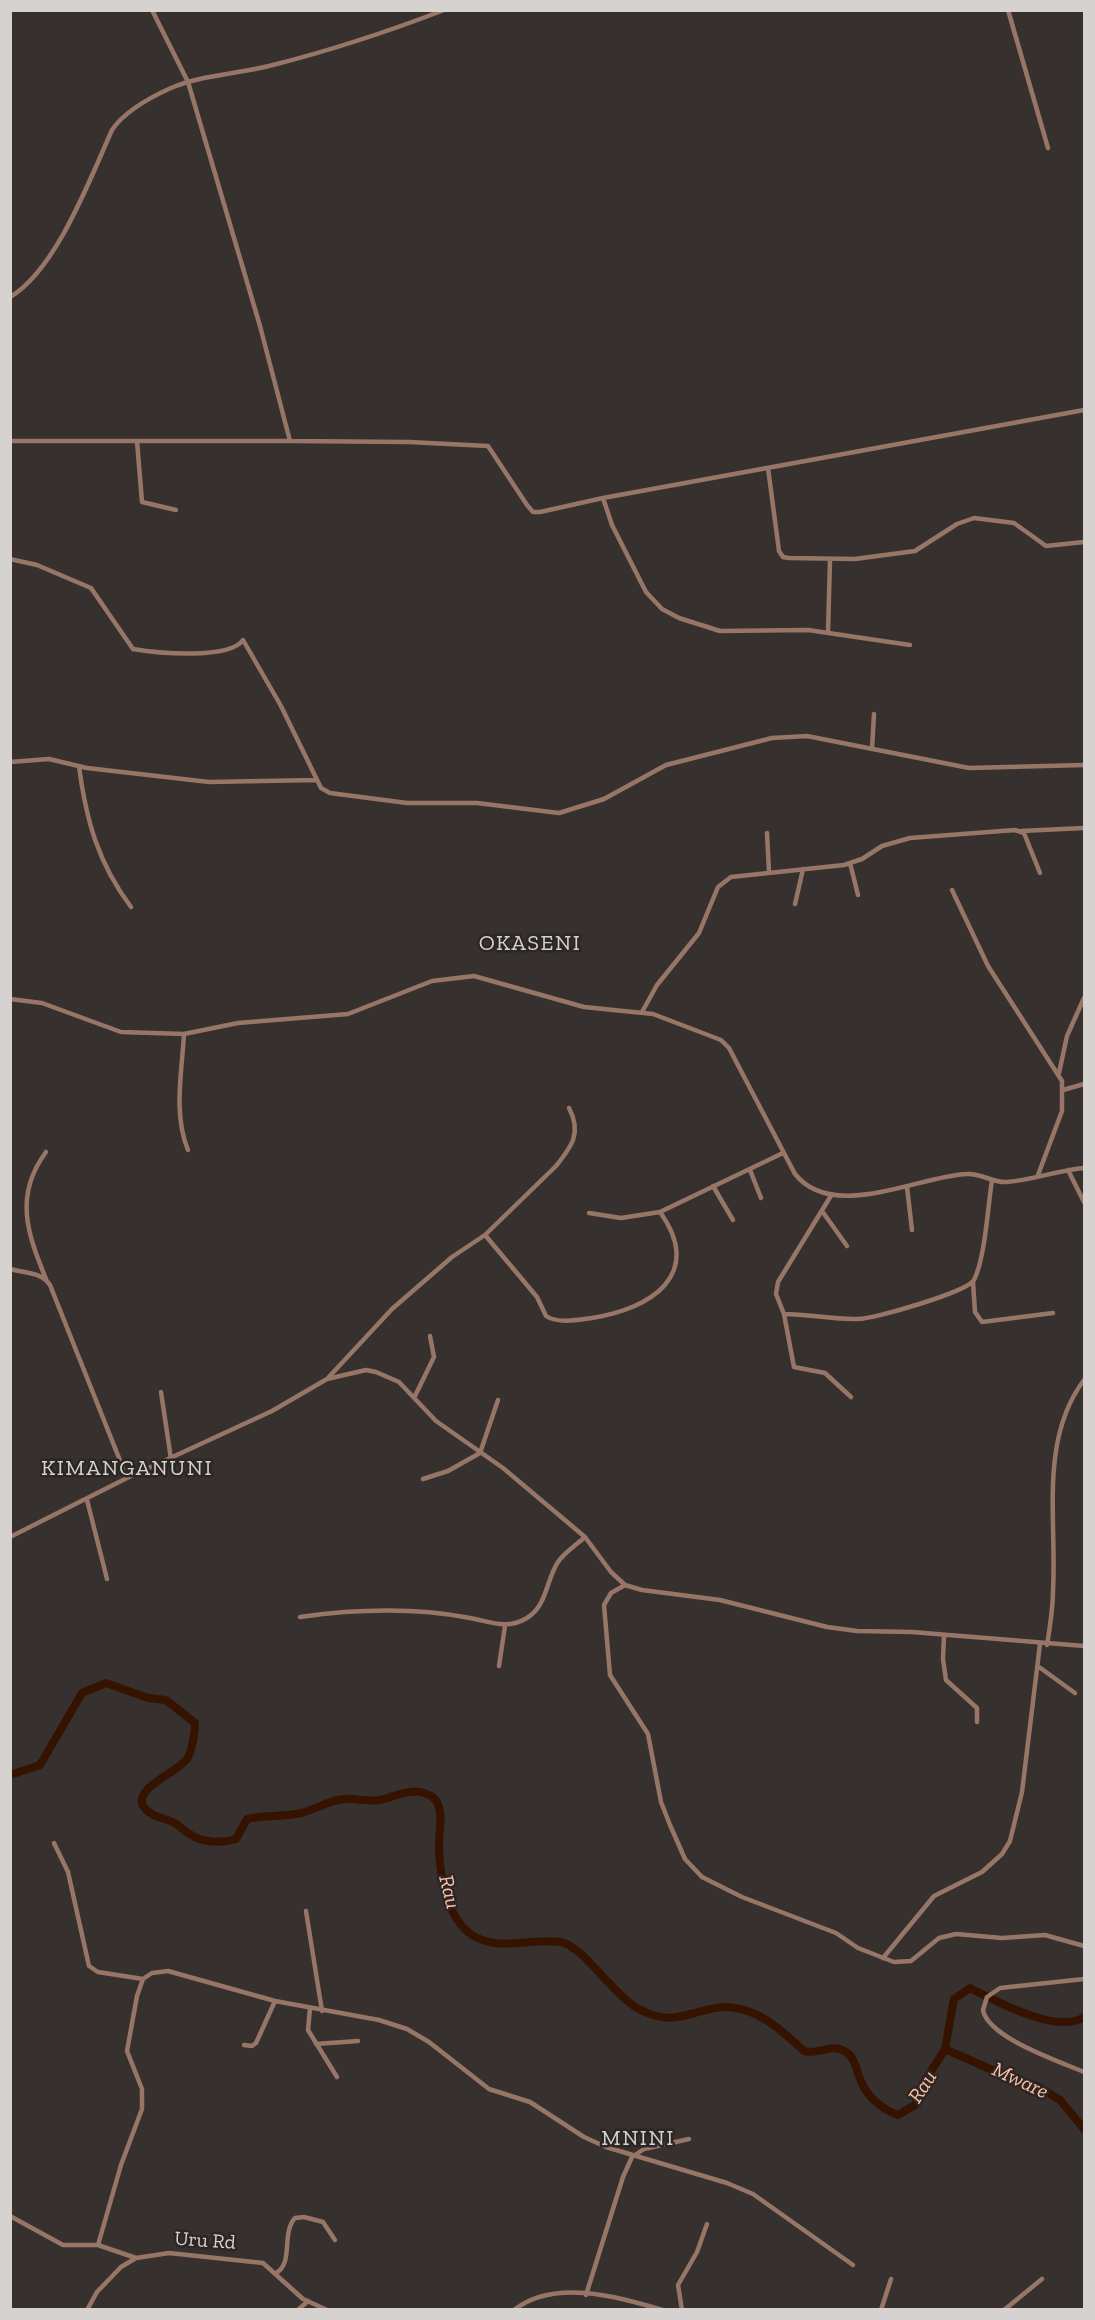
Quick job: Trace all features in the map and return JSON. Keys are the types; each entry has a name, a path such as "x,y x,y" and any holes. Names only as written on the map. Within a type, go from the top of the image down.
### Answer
{"street":[{"path":"152,10 188,82 260,326 290,441"},
{"path":"10,297 26,288 51,254 116,123 170,88 188,82 269,66 345,45 444,10"},
{"path":"1008,10 1048,148"},
{"path":"10,441 409,442 488,446 533,512 1084,410"},
{"path":"137,441 142,502 176,510"},
{"path":"768,468 776,536 783,557 830,560 915,551 957,524 974,518 1008,521 1046,546 1084,542"},
{"path":"603,498 612,525 646,592 662,609 679,618 720,632 766,629 828,632 910,645"},
{"path":"10,559 37,565 91,588 133,649 217,652 236,647 243,640 281,706 316,780 324,791 360,798 407,803 477,803 559,813 604,799 666,765 772,738 807,736 969,768 1084,765"},
{"path":"828,632 830,560"},
{"path":"872,749 874,714"},
{"path":"10,762 49,759 80,766 209,783 316,780"},
{"path":"80,766 84,803 96,846 115,886 131,907"},
{"path":"642,1012 657,985 699,933 718,886 731,878 850,863 882,846 910,838 1084,828"},
{"path":"1018,831 1027,838 1040,873"},
{"path":"767,832 769,872"},
{"path":"850,863 858,895"},
{"path":"795,904 803,869"},
{"path":"952,890 988,966 1059,1073 1063,1090 1062,1111 1038,1175"},
{"path":"10,999 42,1003 121,1032 183,1034 238,1023 348,1014 432,981 474,976 584,1007 642,1012 721,1040 729,1048 783,1153 801,1181 832,1194 878,1193 966,1174 1007,1182 1084,1168"},
{"path":"1059,1073 1067,1036 1084,998"},
{"path":"183,1034 180,1128 188,1150"},
{"path":"1063,1090 1084,1083"},
{"path":"327,1379 392,1309 452,1257 484,1235 566,1154 577,1126 568,1108"},
{"path":"46,1152 30,1178 26,1212 35,1253 127,1478"},
{"path":"589,1213 621,1218 660,1212 783,1153"},
{"path":"750,1170 761,1198"},
{"path":"1068,1170 1084,1202"},
{"path":"992,1180 982,1249 973,1282 975,1312 982,1322 1053,1312"},
{"path":"713,1186 733,1220"},
{"path":"907,1187 912,1230"},
{"path":"832,1194 778,1282 776,1294 784,1314 794,1367 825,1373 851,1397"},
{"path":"822,1211 847,1246"},
{"path":"484,1235 537,1297 549,1319 585,1319 639,1305 665,1287 676,1269 676,1250 660,1212"},
{"path":"10,1269 46,1279"},
{"path":"784,1314 865,1318 949,1296 973,1282"},
{"path":"414,1398 434,1357 430,1336"},
{"path":"10,1537 127,1478 272,1411 327,1379 350,1372 376,1372 399,1382 436,1421 503,1468 585,1537 611,1572 626,1585 642,1590 720,1600 827,1627 1084,1646"},
{"path":"1047,1645 1053,1591 1055,1450 1067,1410 1084,1380"},
{"path":"161,1392 171,1459"},
{"path":"423,1479 448,1471 480,1453 498,1400"},
{"path":"87,1500 107,1578"},
{"path":"300,1617 355,1610 414,1610 448,1614 505,1626 523,1620 536,1611 557,1563 585,1537"},
{"path":"626,1585 611,1593 604,1605 610,1675 648,1734 661,1802 685,1859 702,1877 718,1886 822,1926 858,1948 883,1958 907,1963 939,1938 956,1934 1002,1938 1043,1935 1084,1946"},
{"path":"499,1666 505,1626"},
{"path":"944,1635 943,1659 946,1680 976,1708 977,1722"},
{"path":"883,1958 934,1896 982,1872 1002,1854 1010,1841 1022,1792 1040,1644"},
{"path":"1039,1667 1075,1694"},
{"path":"54,1843 68,1872 89,1966 98,1972 143,1979"},
{"path":"306,1911 322,2010"},
{"path":"98,2245 121,2165 142,2109 142,2089 127,2051 137,1996 143,1979 152,1973 168,1971 275,2001 379,2020 407,2029 429,2042 489,2089 530,2102 584,2137 632,2157 743,2188 853,2265"},
{"path":"1084,1978 1000,1988 987,1996 983,2010 990,2022 1020,2044 1084,2072"},
{"path":"244,2045 254,2045 275,2001"},
{"path":"310,2008 307,2025 337,2077"},
{"path":"316,2044 358,2041"},
{"path":"586,2295 623,2177 632,2157 644,2149 689,2139"},
{"path":"10,2217 63,2245 98,2245 136,2258"},
{"path":"276,2273 284,2265 288,2230 295,2218 304,2217 323,2222 335,2240"},
{"path":"682,2310 678,2285 697,2252 707,2224"},
{"name":"Uru Rd","path":"87,2310 108,2280 122,2267 136,2258 169,2253 243,2259 262,2263 276,2273 294,2292 327,2310"},
{"path":"881,2310 891,2279"},
{"path":"1004,2310 1042,2279"},
{"path":"513,2310 531,2297 545,2293 586,2295 663,2310"},
{"path":"298,2310 308,2301"}],"waterway":[{"name":"Rau","path":"10,1775 40,1765 82,1693 106,1683 148,1698 166,1700 195,1723 193,1742 187,1759 150,1787 142,1800 144,1807 152,1814 175,1823 199,1838 220,1842 236,1839 247,1819 301,1813 338,1800 380,1800 408,1792 426,1794 438,1804 441,1819 439,1855 445,1892 454,1915 468,1932 479,1939 502,1944 550,1941 570,1945 629,2003 652,2015 675,2017 717,2008 740,2009 770,2022 804,2051 841,2049 852,2058 859,2077 871,2097 881,2106 898,2115 915,2105 923,2084 945,2049 954,1999 970,1988 1010,2008 1043,2019 1058,2022 1084,2017"},
{"name":"Mware","path":"945,2049 1008,2077 1037,2086 1060,2100 1084,2129"}],"district":[{"name":"OKASENI","path":"530,944"},
{"name":"KIMANGANUNI","path":"127,1469"},
{"name":"MNINI","path":"638,2139"}]}
